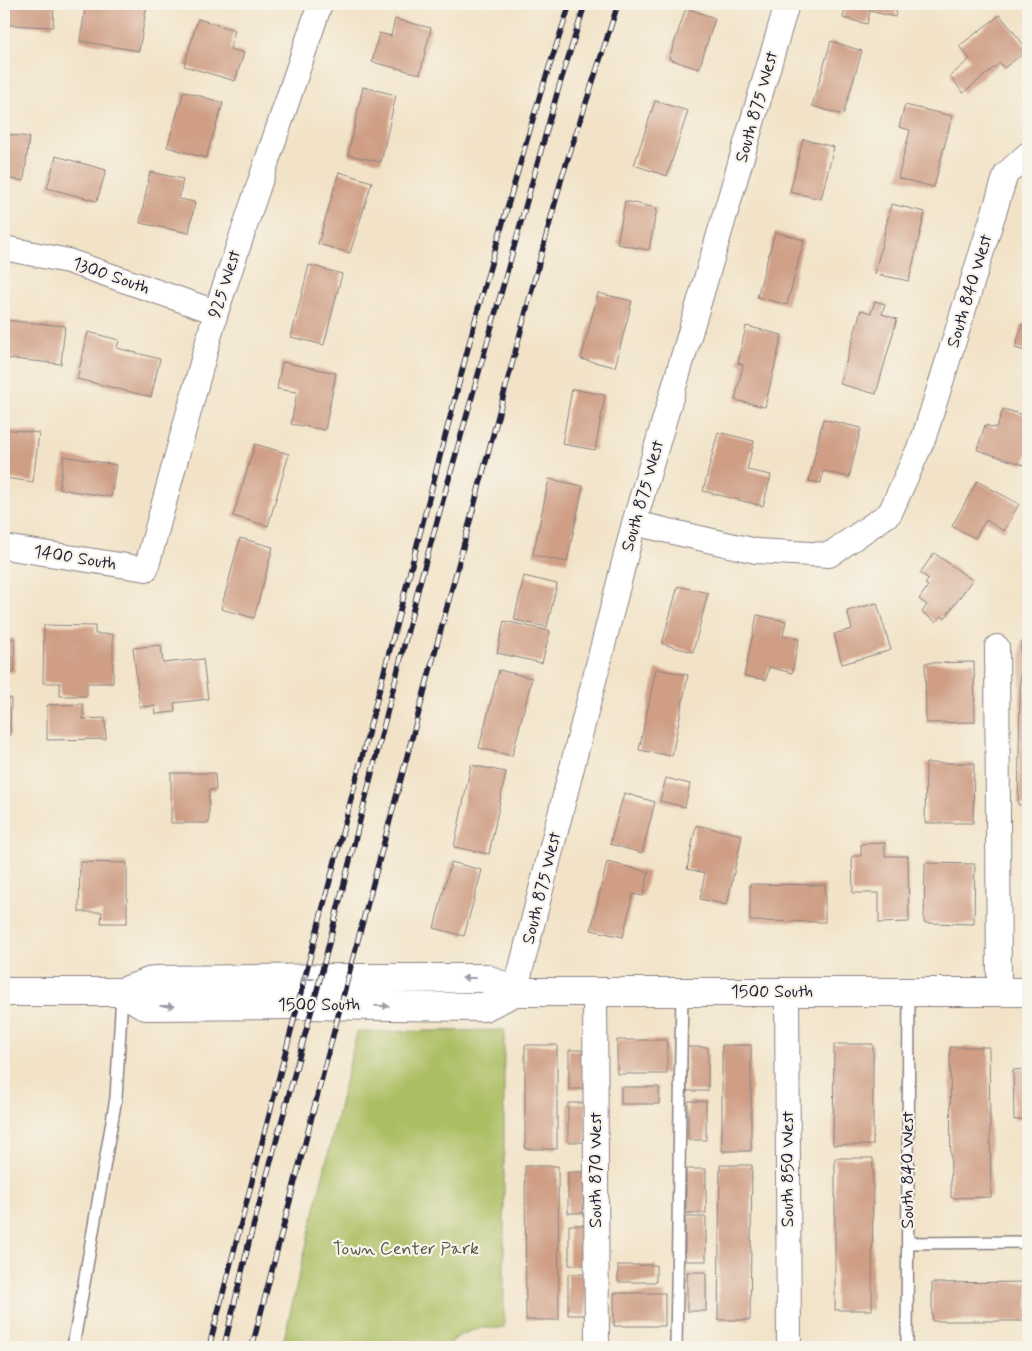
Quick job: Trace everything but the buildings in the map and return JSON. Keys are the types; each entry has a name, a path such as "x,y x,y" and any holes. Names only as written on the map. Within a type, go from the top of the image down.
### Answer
{"street":[{"name":"925 West","path":"146,569 216,312 320,4"},
{"name":"South 875 West","path":"515,992 634,523 787,4"},
{"name":"South 840 West","path":"634,523 756,551 829,555 890,513 924,437 1006,174 1028,154"},
{"name":"1300 South","path":"4,248 68,261 216,312"},
{"name":"1400 South","path":"4,547 146,569"},
{"path":"997,647 999,992"},
{"name":"1500 South","path":"4,992 122,992 154,980 485,978 515,992 1028,992"},
{"name":"South 850 West","path":"787,991 789,1347"},
{"name":"South 870 West","path":"595,992 597,1347"}],"lane":[{"path":"73,1347 116,1098 122,992"},
{"path":"676,1347 682,992"},
{"name":"South 840 West","path":"907,1347 909,992"},
{"path":"908,1243 1028,1242"}],"green space":[{"name":"Town Center Park","path":"504,1030 504,1328 480,1328 460,1335 446,1347 282,1347 357,1032"}],"railway":[{"path":"209,1347 481,298 540,95 570,4"},
{"path":"224,1347 249,1242 320,979 420,582 558,90 585,4"},
{"path":"252,1347 352,962 562,177 618,4"}]}
